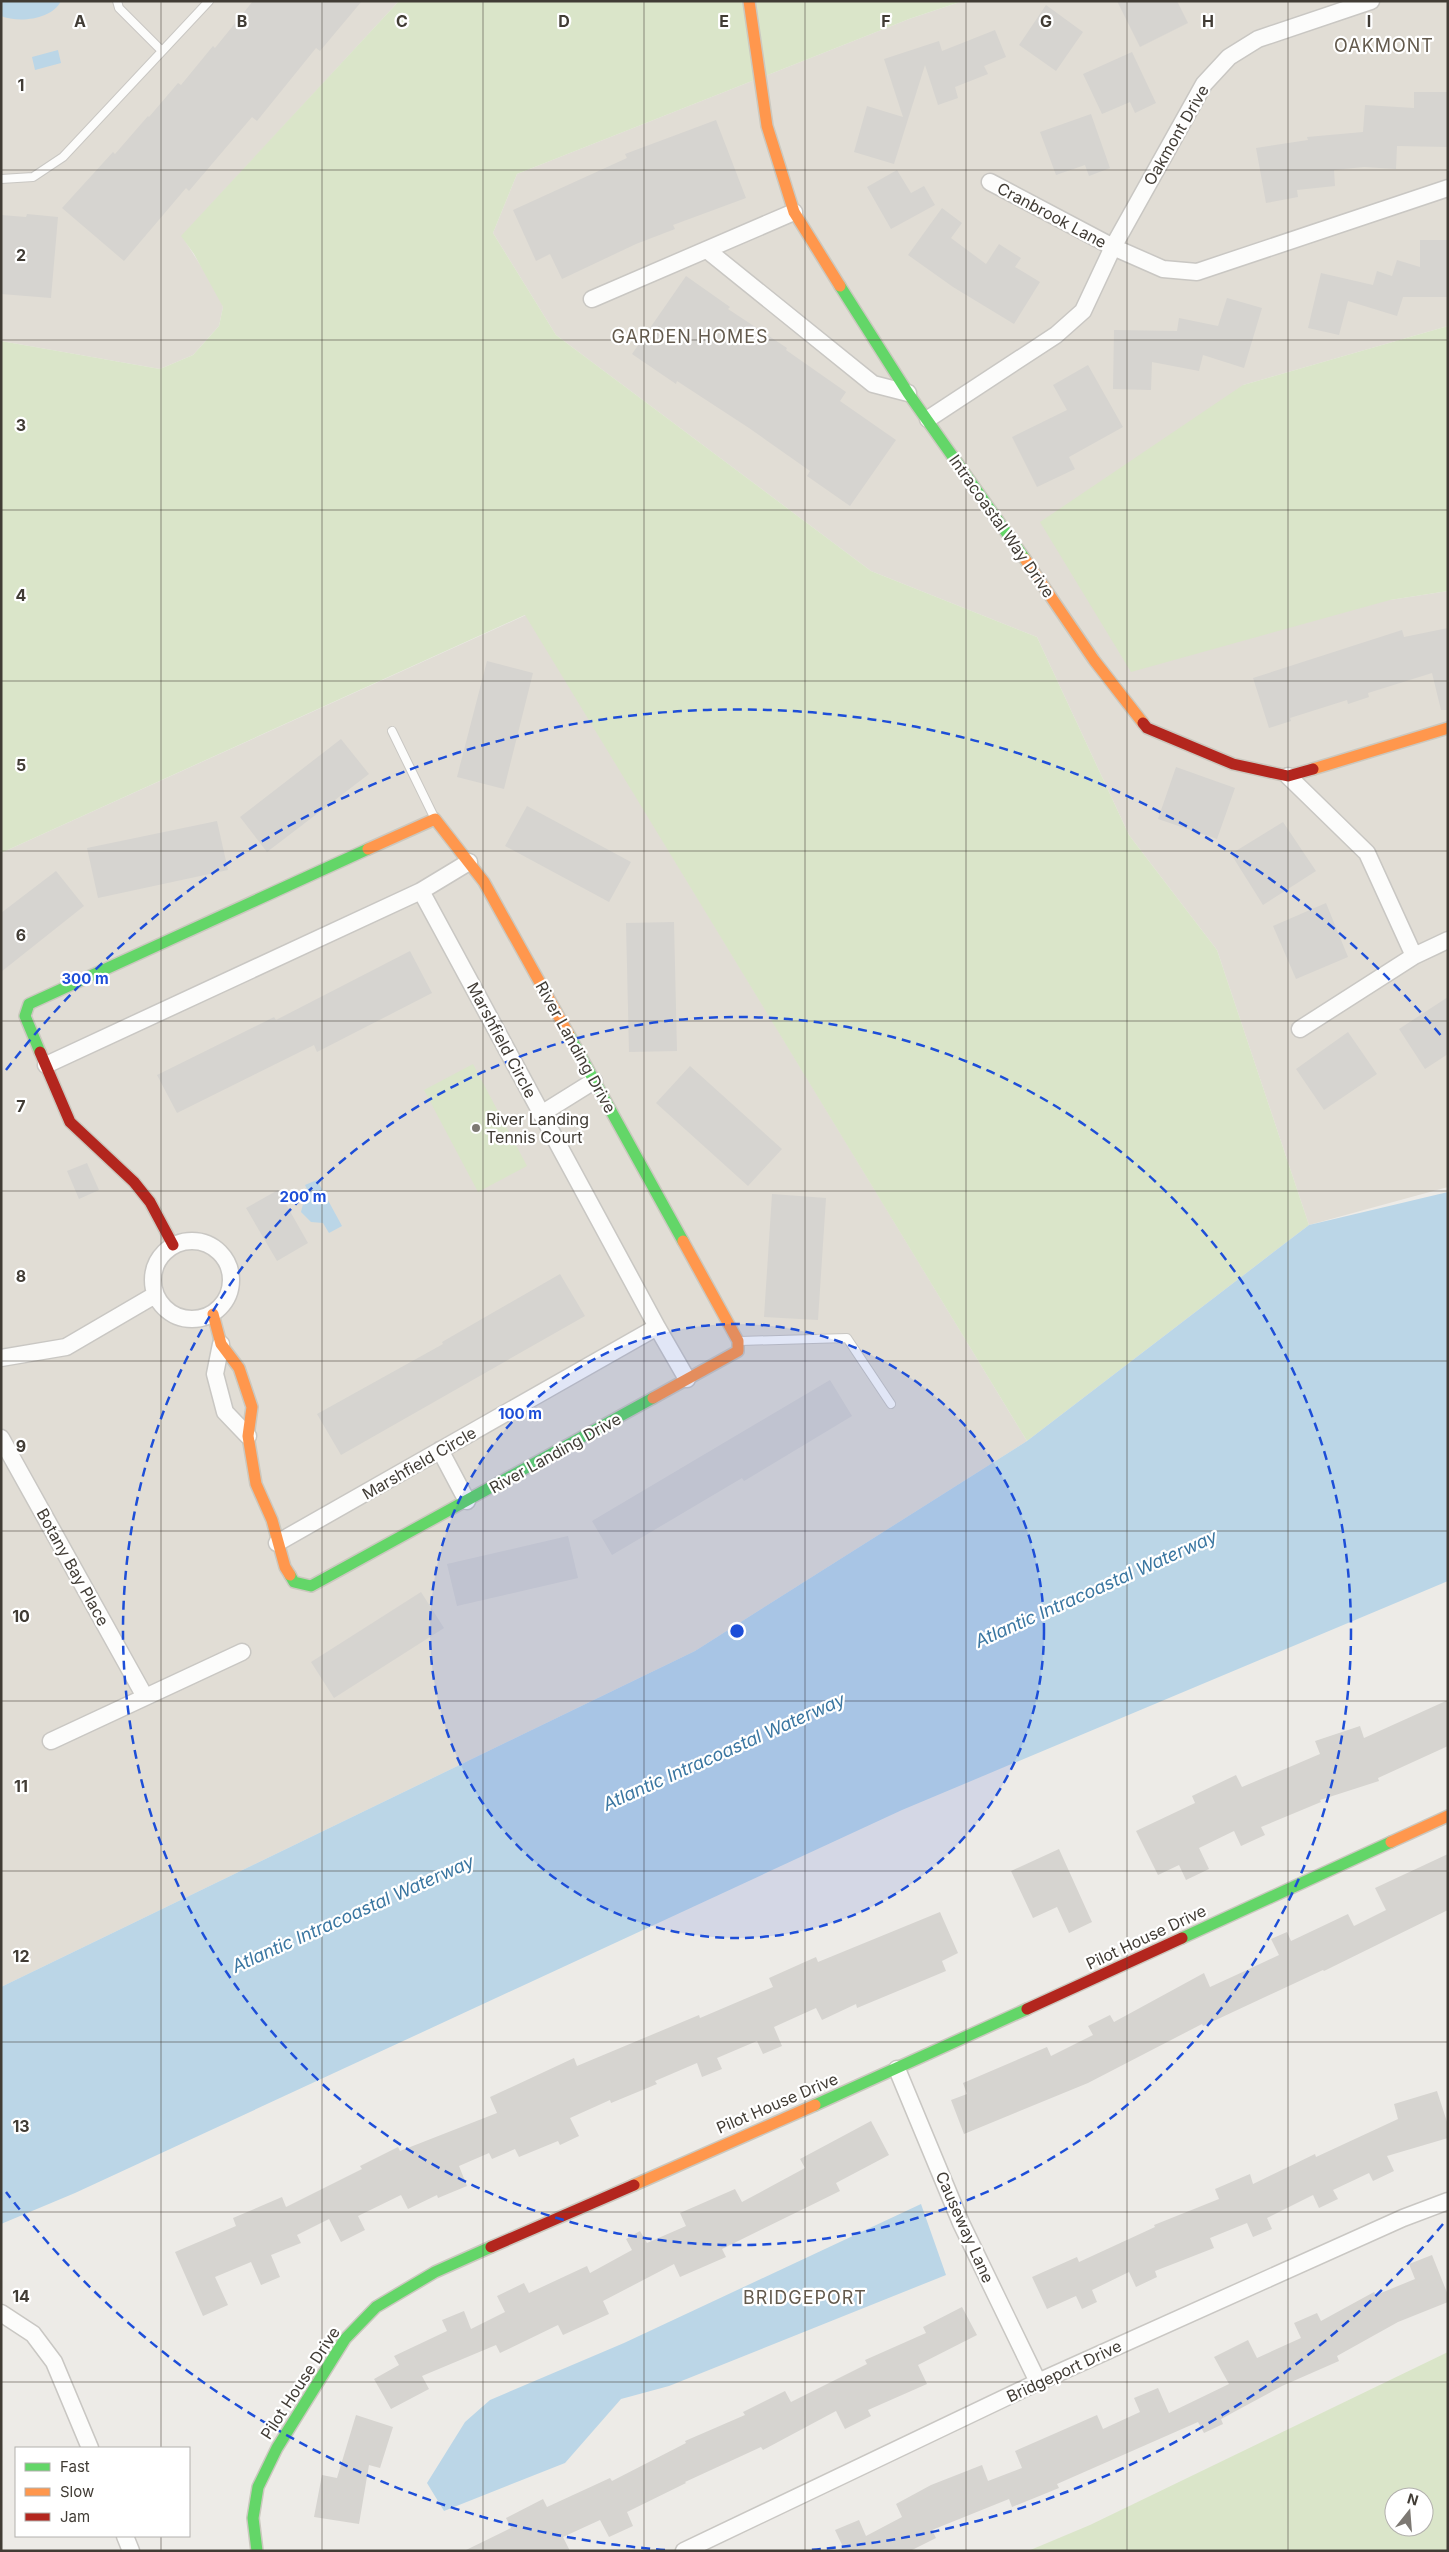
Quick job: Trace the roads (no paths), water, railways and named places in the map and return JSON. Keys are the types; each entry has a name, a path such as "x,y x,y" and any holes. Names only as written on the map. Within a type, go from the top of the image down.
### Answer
{"street":[{"name":"Intracoastal Way Drive","path":"750,1 767,126 794,212 908,393 928,419 1094,660 1147,728 1233,764 1288,776"},
{"name":"Oakmont Drive","path":"928,419 1056,336 1083,311 1113,247 1204,84 1229,57 1258,39 1371,1"},
{"name":"Cranbrook Lane","path":"990,182 1113,247"},
{"path":"1113,247 1163,269 1197,272 1448,188"},
{"path":"592,299 794,212"},
{"path":"707,250 873,384 908,393"},
{"path":"1414,956 1367,853 1288,776 1448,728"},
{"path":"173,1245 150,1202 134,1182 70,1122 25,1016 30,1004 435,819"},
{"name":"River Landing Drive","path":"213,1314 221,1344 239,1368 252,1408 248,1436 256,1484 272,1520 277,1544 285,1567 294,1582 311,1586 738,1351 738,1341 484,882 435,819"},
{"path":"46,1065 421,891 469,862"},
{"name":"Marshfield Circle","path":"277,1544 657,1327 421,891"},
{"path":"1300,1029 1414,956 1448,940"},
{"path":"541,1114 594,1082"},
{"path":"190,1241 206,1243 215,1248 229,1265 231,1286 228,1297 213,1314 191,1320 180,1318 169,1312 155,1295 153,1278 157,1261 173,1245 190,1241"},
{"path":"1,1358 66,1346 155,1295"},
{"path":"657,1327 687,1379"},
{"name":"River Landing Drive","path":"221,1344 215,1374 226,1412 248,1436"},
{"name":"Botany Bay Place","path":"1,1438 144,1695"},
{"path":"440,1450 468,1501"},
{"path":"51,1741 144,1695 242,1652"},
{"name":"Pilot House Drive","path":"257,2551 253,2518 258,2487 277,2448 345,2339 376,2308 435,2272 897,2069 1448,1816"},
{"name":"Causeway Lane","path":"897,2069 961,2222 1038,2382"},
{"name":"Bridgeport Drive","path":"684,2551 1038,2382 1403,2218 1448,2201"},
{"path":"1,2313 33,2334 49,2354 61,2376 90,2447"},
{"path":"125,2537 131,2551"}],"lane":[{"path":"117,1 119,8 162,51"},
{"path":"1,179 33,177 63,157 209,1"},
{"path":"392,731 435,819"},
{"path":"738,1341 847,1338 891,1404"}],"water":[{"path":"1,1 61,1 57,7 43,16 16,19 1,16"},
{"path":"58,50 61,63 35,70 32,57"},
{"path":"317,1180 342,1226 329,1233 323,1223 311,1222 301,1212 303,1204 310,1195 305,1185"},
{"name":"Atlantic Intracoastal Waterway","path":"1448,1192 1448,1581 902,1810 75,2193 1,2224 1,1987 695,1651 1027,1441 1309,1225"},
{"path":"921,2204 946,2275 669,2386 621,2399 565,2463 444,2511 427,2483 465,2422 490,2400 624,2343"}],"place":[{"name":"River Landing Tennis Court","path":"476,1128"}],"district":[{"name":"OAKMONT","path":"1384,46"},
{"name":"GARDEN HOMES","path":"690,337"},
{"name":"BRIDGEPORT","path":"805,2298"}]}
